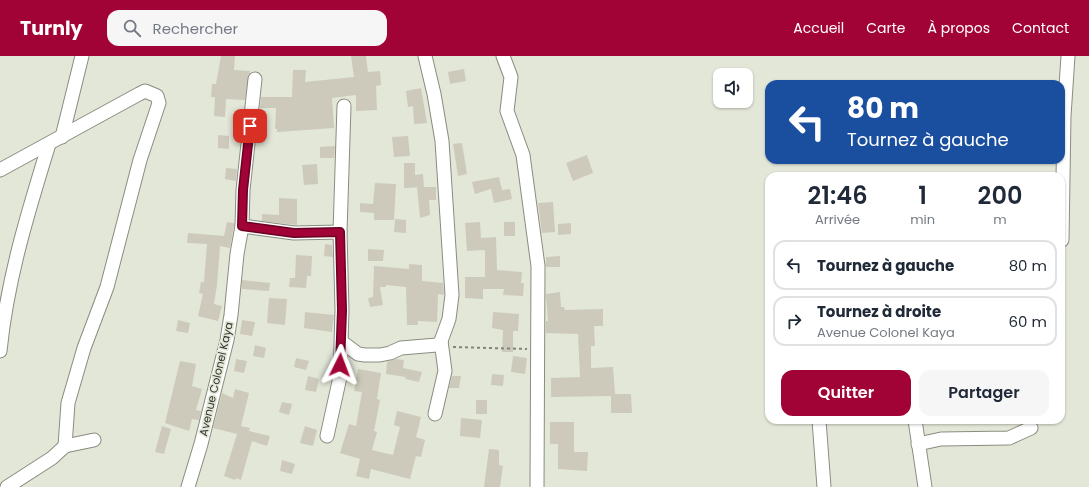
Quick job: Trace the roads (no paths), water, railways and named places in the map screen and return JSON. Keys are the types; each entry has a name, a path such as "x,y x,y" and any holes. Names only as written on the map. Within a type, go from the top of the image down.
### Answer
{"street":[{"path":"62,137 82,56"},
{"path":"425,56 434,94 442,142 452,295 449,319 441,341 445,371 435,414"},
{"path":"504,56 511,77 507,111 523,155 538,266 537,487"},
{"path":"1065,101 1068,56"},
{"name":"Avenue Colonel Kaya","path":"188,487 201,444 232,315 237,254 242,226 243,190 255,79"},
{"path":"0,170 145,91 157,96 159,102 140,160 109,280 84,348 68,403 65,446"},
{"path":"327,436 340,377 342,342 340,232 344,106"},
{"path":"0,351 11,278 27,217 49,144"},
{"path":"242,226 294,233 340,232"},
{"path":"342,342 358,354 380,355 390,353 401,348 432,347 441,341"},
{"path":"819,424 824,487"},
{"path":"916,424 925,487"},
{"path":"918,444 941,439 1009,438 1031,428"},
{"path":"7,487 27,481 65,446 94,440"}]}
